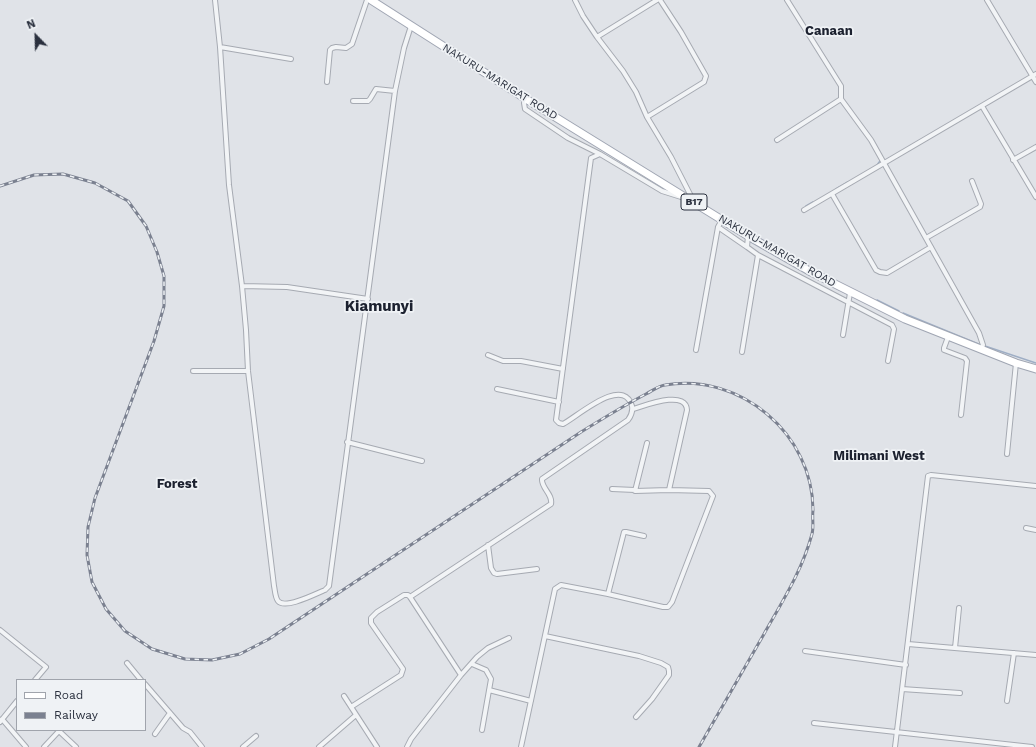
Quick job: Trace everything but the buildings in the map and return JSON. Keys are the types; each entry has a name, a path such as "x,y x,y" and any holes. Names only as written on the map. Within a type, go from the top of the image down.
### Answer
{"main road":[{"name":"NAKURU-MARIGAT ROAD","path":"371,0 526,99 687,198 720,223 748,236 850,293 905,319 981,350 1036,369"}],"street":[{"path":"215,0 220,47 229,185 242,286 248,371 274,586 277,600 280,603 287,604 325,590 328,586 347,442 356,392 395,91 404,48 411,26"},
{"path":"327,82 330,50 336,46 349,47 352,44 367,0"},
{"path":"574,0 597,37 623,71 636,92 647,117 671,157 694,203"},
{"path":"597,37 658,0 692,50 706,76 704,82 647,117"},
{"path":"788,0 841,86 841,99 871,140 931,246 979,334 983,345 981,350"},
{"path":"987,0 1034,75 1036,82"},
{"path":"220,47 291,59"},
{"path":"804,210 1034,75"},
{"path":"352,101 368,101 376,89 395,91"},
{"path":"526,99 524,103 525,109 568,138 600,154 662,191 675,196 687,198"},
{"path":"777,140 841,99"},
{"path":"982,106 1036,197"},
{"path":"1013,160 1036,147"},
{"path":"410,597 551,504 551,499 542,483 542,479 628,420 631,415 633,409 628,399 617,394 605,398 563,424 556,420 592,150"},
{"path":"591,158 600,154"},
{"path":"926,238 981,206 972,181"},
{"path":"832,194 876,270 887,273 931,246"},
{"path":"720,223 758,255 893,327 894,329 888,361"},
{"path":"696,350 720,223"},
{"path":"747,247 748,236"},
{"path":"742,352 758,255"},
{"path":"242,286 287,287 368,299"},
{"path":"843,335 850,293"},
{"path":"948,337 944,350 966,358 967,362 961,415"},
{"path":"488,355 503,361 521,361 563,368"},
{"path":"1007,454 1016,363"},
{"path":"193,370 248,371"},
{"path":"497,389 559,402"},
{"path":"633,409 675,399 682,400 686,404 687,410 669,490"},
{"path":"347,442 422,461"},
{"path":"635,490 647,443"},
{"path":"895,747 928,476 931,475 1036,486"},
{"path":"521,747 555,589 561,585 663,607 670,606 713,496 709,491 636,491 612,489"},
{"path":"1026,528 1036,530"},
{"path":"608,594 624,532 644,536"},
{"path":"488,545 491,568 494,573 497,574 538,568"},
{"path":"351,707 403,672 372,623 371,618 377,612 404,595 408,595 410,597 461,675"},
{"path":"955,648 959,608"},
{"path":"0,630 46,667 36,679"},
{"path":"545,636 639,656 661,663 668,668 670,671 669,675 652,700 636,717"},
{"path":"407,747 411,739 461,675 488,648 509,638"},
{"path":"908,644 1036,655"},
{"path":"805,651 906,665"},
{"path":"1007,701 1014,653"},
{"path":"127,663 140,679"},
{"path":"472,664 486,670 491,679 482,730"},
{"path":"146,685 183,728 190,732 202,747"},
{"path":"902,689 960,693"},
{"path":"489,690 531,701"},
{"path":"344,696 376,747"},
{"path":"16,702 1,721 26,747"},
{"path":"155,734 170,713"},
{"path":"319,747 356,715"},
{"path":"814,723 1032,747"},
{"path":"44,747 59,731 76,747"},
{"path":"243,747 256,736"}],"waterway":[{"path":"877,165 880,161"},
{"path":"836,189 848,182"},
{"path":"806,206 813,202"},
{"path":"877,300 899,311"},
{"path":"903,313 981,345"},
{"path":"985,346 1036,363"}],"railway":[{"path":"0,186 34,175 63,174 95,183 128,201 146,226 157,252 164,276 164,306 154,341 95,498 88,527 87,555 92,582 106,609 125,631 152,649 185,659 212,660 240,654 269,639 581,432 660,386 693,384 720,388 745,399 767,414 786,434 800,457 810,482 813,510 813,531 803,561 791,586 699,747"}],"district":[{"name":"Canaan","path":"829,31"},
{"name":"Kiamunyi","path":"379,307"},
{"name":"Milimani West","path":"879,456"},
{"name":"Forest","path":"177,484"}]}
